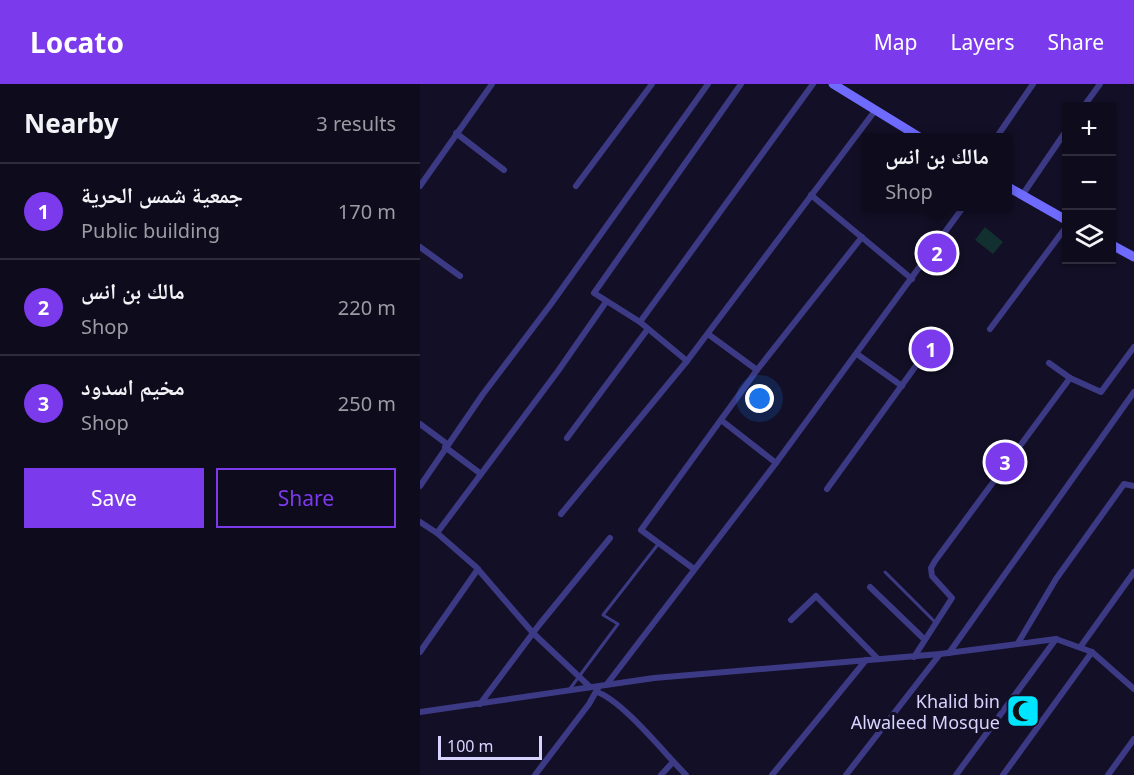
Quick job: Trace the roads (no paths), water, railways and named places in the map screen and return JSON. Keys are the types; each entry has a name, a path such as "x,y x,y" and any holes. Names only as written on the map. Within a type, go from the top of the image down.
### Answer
{"street":[{"path":"420,186 492,84"},
{"path":"576,186 652,84"},
{"path":"420,485 708,84"},
{"path":"687,361 640,322 594,293 741,84"},
{"path":"640,322 813,84"},
{"path":"833,84 874,112 912,133"},
{"path":"999,133 1033,84"},
{"path":"1087,102 1100,84"},
{"path":"561,514 687,361 874,112"},
{"path":"456,133 504,170"},
{"path":"1023,195 1062,137"},
{"path":"1012,189 1062,218"},
{"path":"811,195 912,279"},
{"path":"606,684 776,463 961,211"},
{"path":"990,329 1062,232"},
{"path":"694,569 641,530 757,370 862,237"},
{"path":"420,247 460,276"},
{"path":"1116,247 1134,257"},
{"path":"437,533 558,371 606,302"},
{"path":"567,438 647,330"},
{"path":"708,334 757,370"},
{"path":"827,489 936,338"},
{"path":"1049,363 1070,378 1101,392 1134,347"},
{"path":"857,354 902,386"},
{"path":"914,657 952,598 932,576 931,568 1070,378"},
{"path":"949,653 1134,392"},
{"path":"721,420 776,463"},
{"path":"420,424 481,474"},
{"path":"1018,643 1056,579 1124,484 1134,486"},
{"path":"421,525 437,533 478,569 533,633 578,677 606,695 625,712 686,775"},
{"path":"480,704 533,633 610,538"},
{"path":"420,652 478,569"},
{"path":"1081,646 1134,572"},
{"path":"870,587 924,639"},
{"path":"791,620 816,596 878,660"},
{"path":"956,775 1056,639"},
{"path":"420,712 654,678 914,657 1056,639 1081,646 1092,652 1134,689"},
{"path":"1003,775 1092,652"},
{"path":"846,775 940,654"},
{"path":"772,775 866,660"},
{"path":"535,775 595,688"},
{"path":"1108,775 1134,739"},
{"path":"661,775 673,762"}],"lane":[{"path":"568,692 618,624 603,615 659,543"},
{"path":"885,572 936,623"}],"place":[{"name":"مالك بن انس","path":"937,253"},
{"name":"جمعية شمس الحرية","path":"931,349"},
{"name":"مخيم اسدود","path":"1005,462"},
{"name":"Khalid bin Alwaleed Mosque","path":"1023,711"}]}
